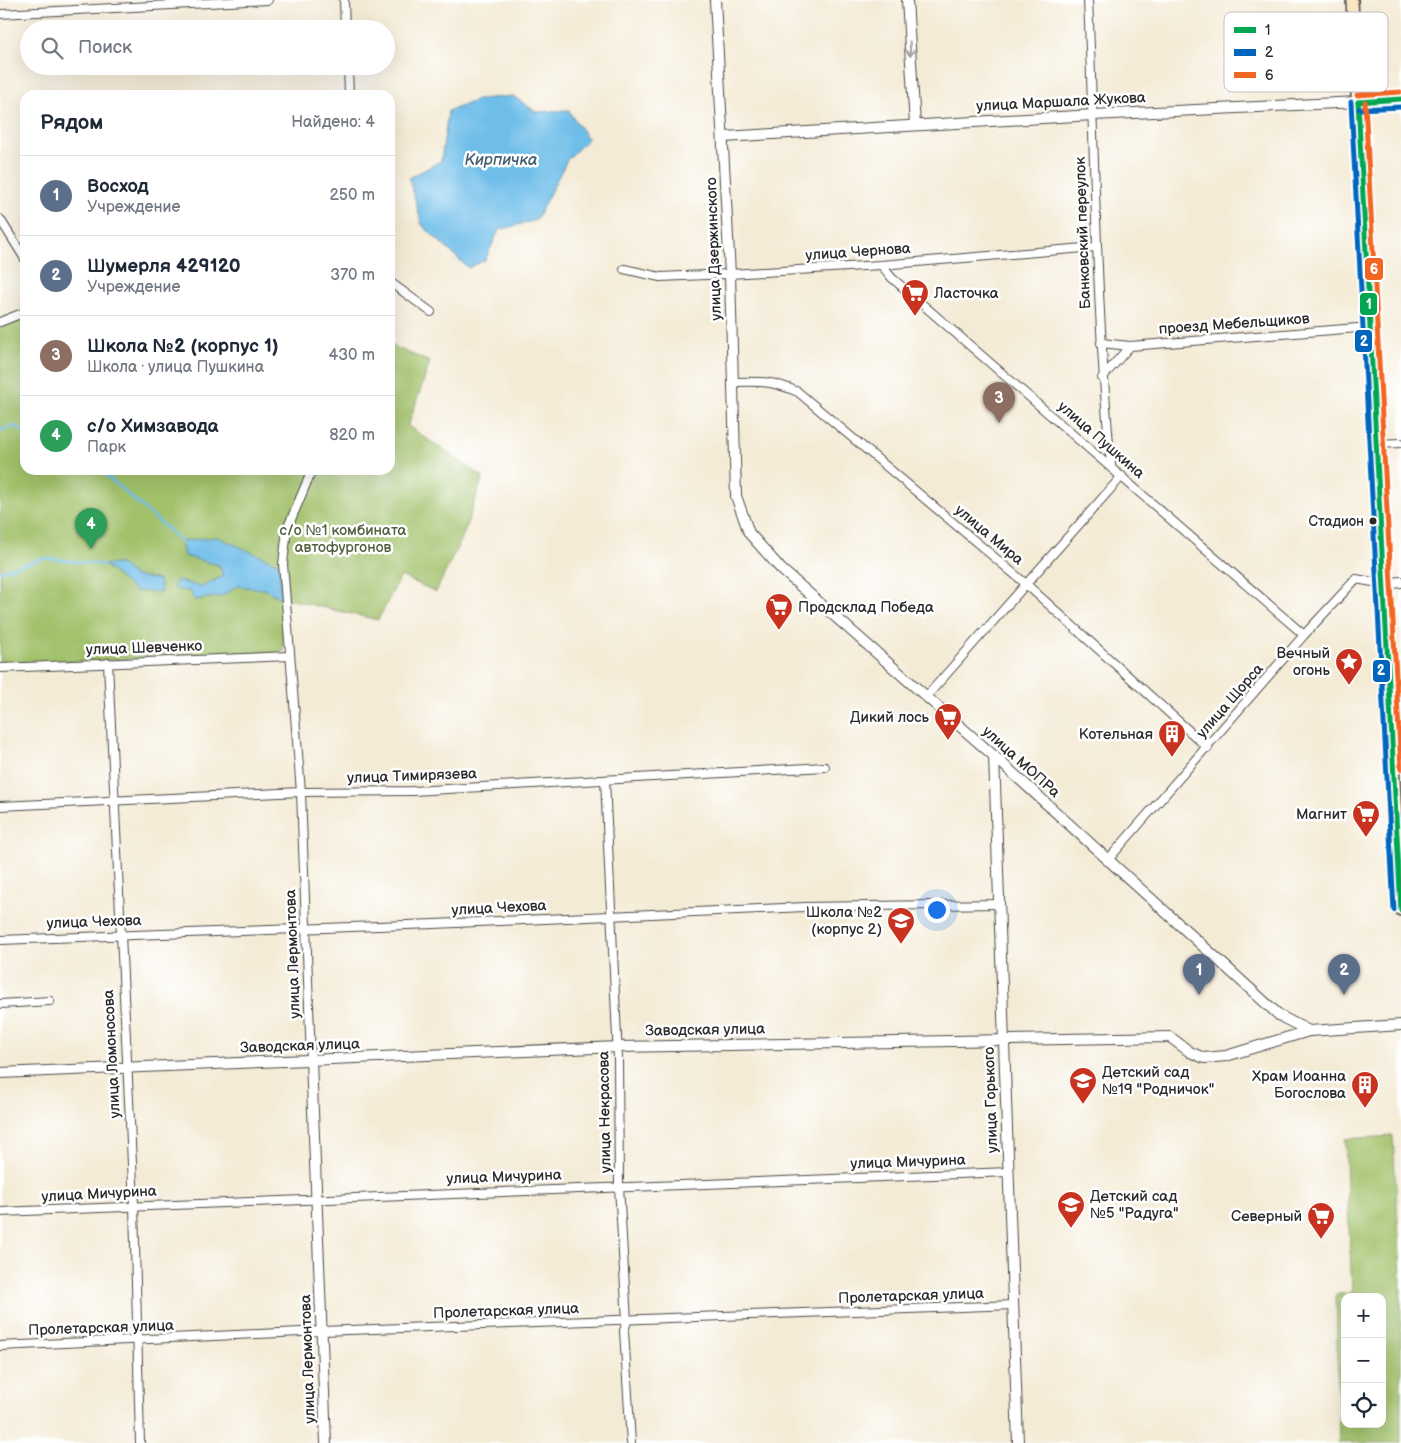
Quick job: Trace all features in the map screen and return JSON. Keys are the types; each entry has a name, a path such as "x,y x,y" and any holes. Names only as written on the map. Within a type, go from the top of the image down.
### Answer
{"main road":[{"path":"1357,92 1401,910"},
{"name":"улица Маршала Жукова","path":"1358,102 1401,100"}],"street":[{"path":"0,14 159,4 268,0"},
{"path":"344,0 345,20"},
{"name":"улица Дзержинского","path":"715,0 730,274 736,496"},
{"path":"907,0 915,125"},
{"name":"Банковский переулок","path":"1088,0 1102,378 1110,465"},
{"path":"348,75 349,90"},
{"name":"улица Маршала Жукова","path":"724,137 1093,115 1358,102"},
{"path":"0,218 20,251"},
{"name":"улица Чернова","path":"624,269 660,277 730,274 882,265 1096,247"},
{"name":"улица Пушкина","path":"882,265 892,278 1304,635"},
{"path":"395,286 431,312"},
{"path":"0,322 20,314"},
{"name":"проезд Мебельщиков","path":"1101,343 1130,346 1370,327"},
{"path":"1102,378 1130,346"},
{"name":"улица Мира","path":"734,382 765,380 777,382 798,392 1026,584 1208,748"},
{"path":"1376,444 1401,443"},
{"name":"улица Лермонтова","path":"310,475 287,529 283,564 301,792 326,1443"},
{"path":"926,697 1122,476"},
{"name":"улица МОПРа","path":"736,496 749,533 781,569 994,756 1107,861 1258,994 1280,1016 1309,1030"},
{"name":"улица Щорса","path":"1107,861 1208,748 1304,635 1356,580 1384,584"},
{"path":"1384,584 1401,582"},
{"name":"улица Шевченко","path":"0,668 290,656"},
{"name":"улица Ломоносова","path":"108,663 134,1206 140,1443"},
{"name":"улица Горького","path":"994,756 1018,1443"},
{"name":"улица Тимирязева","path":"0,806 301,792 413,791 825,767"},
{"name":"улица Некрасова","path":"605,780 618,1047 619,1186 627,1321 624,1330 631,1443"},
{"name":"улица Чехова","path":"0,940 805,907 999,904"},
{"path":"0,1004 50,1001"},
{"name":"Заводская улица","path":"0,1073 618,1047 1004,1039 1170,1037 1190,1052 1204,1058 1226,1056 1309,1030 1401,1025"},
{"name":"улица Мичурина","path":"0,1212 1009,1172"},
{"name":"Пролетарская улица","path":"0,1346 322,1331 1014,1305"},
{"path":"1009,1443 1018,1443"}],"green space":[{"name":"с/о №1 комбината автофургонов","path":"20,317 20,475 395,475 395,347 430,362 408,426 483,477 464,533 436,592 401,576 378,620 282,598 283,652 0,665 0,327","holes":["181,541 281,598 264,589 237,586 222,596 195,600 190,591 224,576 219,565 184,556","120,564 134,576 159,580 135,591 104,565"]},
{"path":"1393,1136 1401,1275 1401,1443 1339,1443 1336,1294 1341,1294 1341,1428 1386,1428 1386,1293 1352,1293 1345,1139"}],"water":[{"name":"Кирпичка","path":"513,96 536,112 568,110 588,139 567,160 536,220 499,230 485,260 468,268 422,225 409,178 441,161 448,111 480,99"},
{"path":"217,537 279,564 281,598 264,589 237,586 222,596 194,600 190,591 174,589 176,580 202,587 223,576 219,565 184,556 181,541"},
{"path":"120,564 134,576 159,580 161,592 135,591 104,565"}],"waterway":[{"path":"0,431 12,426 20,429"},
{"path":"106,475 181,541"},
{"path":"0,571 45,558 104,565"}],"transit line":[{"name":"6","path":"1357,95 1400,92"},
{"name":"1","path":"1358,102 1401,99"},
{"name":"2","path":"1351,102 1394,910"},
{"name":"1","path":"1358,102 1401,910"},
{"name":"6","path":"1365,102 1401,769"},
{"name":"2","path":"1359,109 1401,107"}],"place":[{"name":"Ласточка","path":"915,317"},
{"name":"Школа №2 (корпус 1)","path":"999,423"},
{"name":"Стадион","path":"1373,521"},
{"name":"с/о Химзавода","path":"91,549"},
{"name":"Продсклад Победа","path":"779,631"},
{"name":"Вечный огонь","path":"1349,686"},
{"name":"Дикий лось","path":"948,741"},
{"name":"Котельная","path":"1172,758"},
{"name":"Магнит","path":"1366,838"},
{"name":"Школа №2 (корпус 2)","path":"901,945"},
{"name":"Восход","path":"1199,995"},
{"name":"Шумерля 429120","path":"1344,995"},
{"name":"Детский сад №19 \"Родничок\"","path":"1083,1105"},
{"name":"Храм Иоанна Богослова","path":"1365,1109"},
{"name":"Детский сад №5 \"Радуга\"","path":"1071,1229"},
{"name":"Северный","path":"1321,1240"}]}
